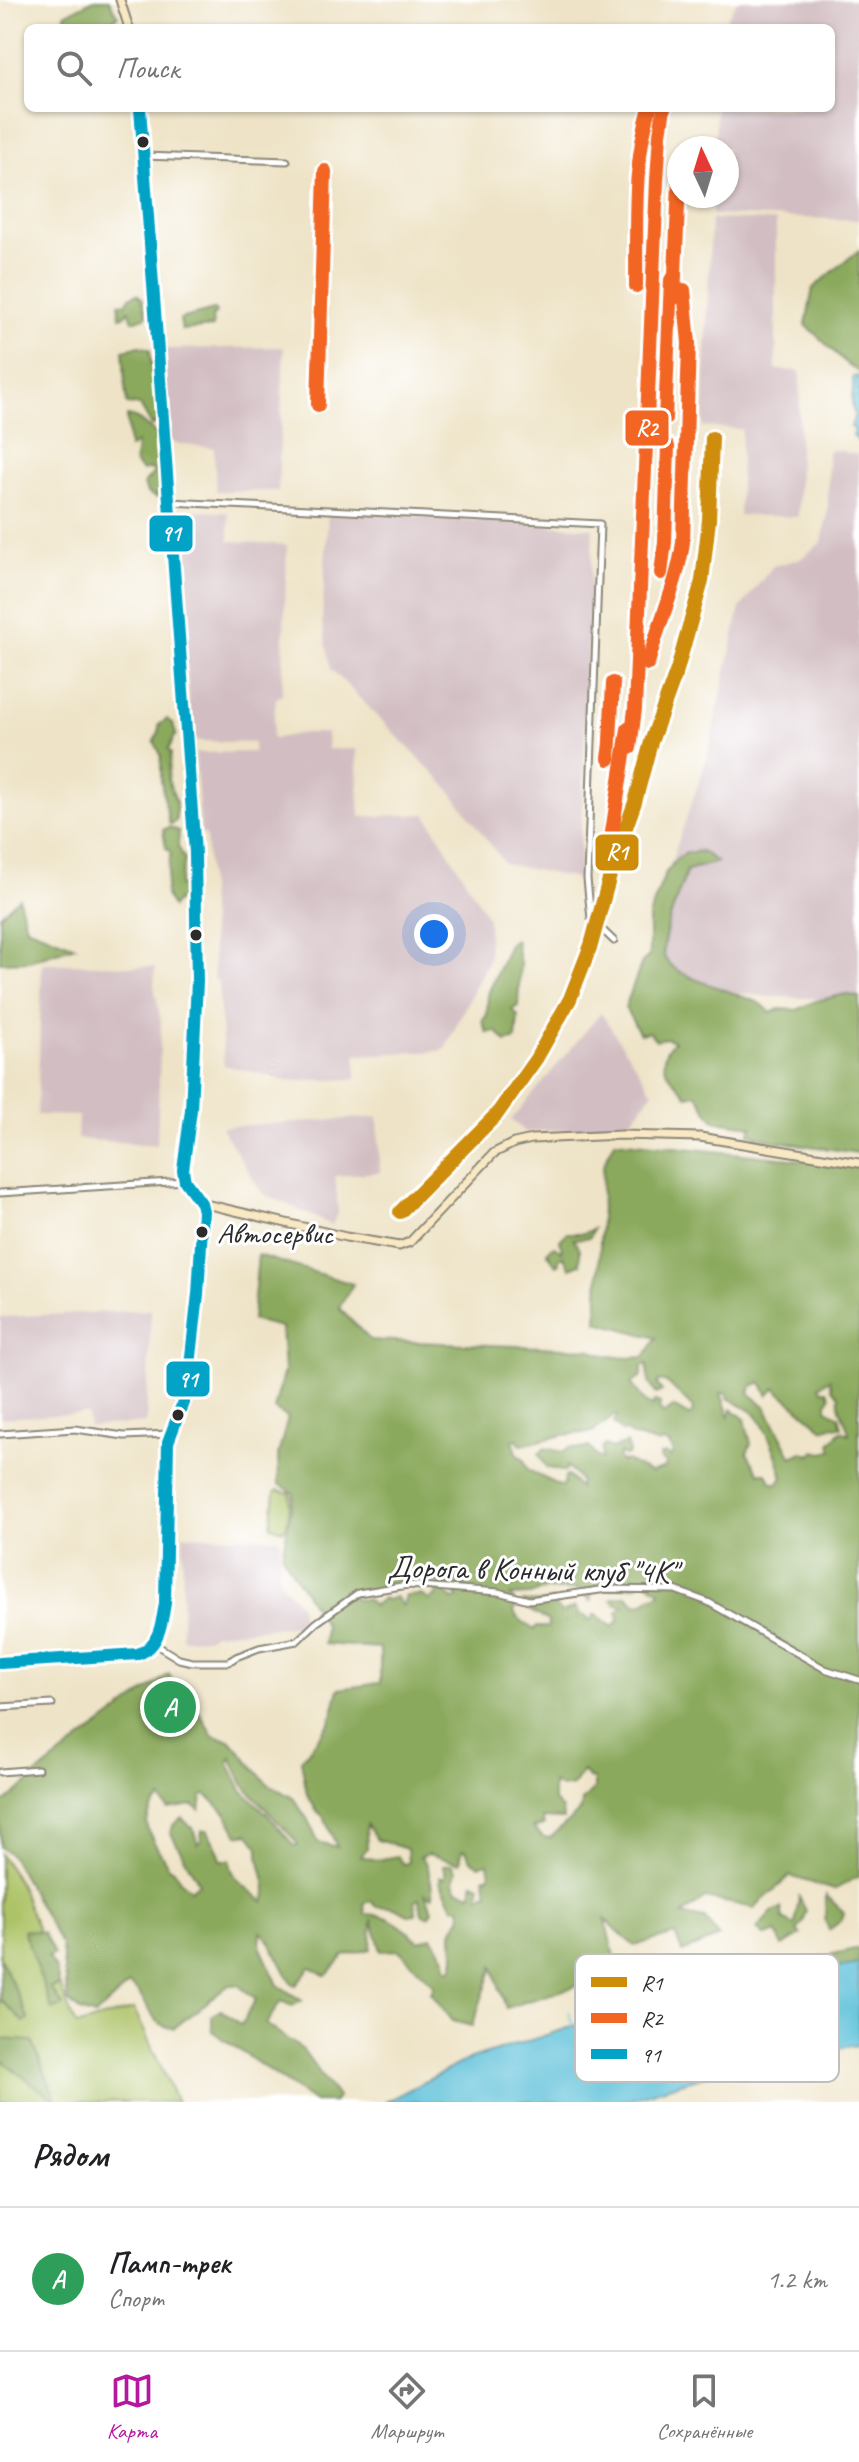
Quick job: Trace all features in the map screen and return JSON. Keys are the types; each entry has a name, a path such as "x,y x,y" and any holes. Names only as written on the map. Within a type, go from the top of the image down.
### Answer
{"main road":[{"path":"120,0 128,24"},
{"path":"0,1663 138,1654 147,1651 153,1643 161,1624 165,1601 170,1434 187,1392 203,1239 201,1203 185,1181 183,1163 191,1110 197,981 195,853 140,112"},
{"path":"201,1203 346,1237 399,1246 410,1242 494,1153 514,1143 532,1139 621,1135 700,1137 859,1163"}],"street":[{"path":"144,156 287,161"},
{"path":"170,502 600,524 587,879 591,919 614,941"},
{"path":"0,1193 185,1181"},
{"path":"0,1434 75,1429 124,1436 170,1434"},
{"name":"Дорога в Конный клуб \"4К\"","path":"153,1643 179,1659 229,1662 259,1648 297,1641 358,1593 408,1585 498,1592 529,1600 607,1589 675,1590 708,1602 825,1669 859,1680"},
{"path":"0,1707 52,1704"},
{"path":"0,1772 38,1769"}],"shaded area":[{"path":"738,0 859,0 859,220 712,215 712,208 739,208 739,136 715,136 716,112 835,112 835,24 723,24"},
{"path":"711,219 776,221 776,370 800,371 798,517 739,515 742,429 703,427"},
{"path":"284,347 278,491 216,491 214,448 168,441 163,349"},
{"path":"828,451 859,455 859,1005 840,999 771,997 715,990 653,958 648,929 707,758 740,608 773,566 800,559 822,542 828,511"},
{"path":"180,509 228,513 229,541 287,545 282,695 276,698 272,739 303,733 327,733 328,749 356,749 360,817 426,814 488,918 489,958 445,1049 356,1055 356,1079 289,1081 224,1065 218,981 214,979 206,834 201,834 195,753 253,752 254,743 198,741 191,737 176,514"},
{"path":"328,511 593,528 579,879 505,864 449,789 331,669 322,622"},
{"path":"42,963 155,967 154,986 161,1021 157,1145 77,1139 78,1116 37,1115"},
{"path":"601,1013 653,1092 628,1125 525,1132 511,1120"},
{"path":"378,1117 380,1172 335,1176 338,1212 332,1225 262,1193 221,1127"},
{"path":"151,1310 146,1423 89,1427 87,1414 0,1418 0,1317"},
{"path":"183,1535 280,1538 279,1580 300,1605 302,1625 182,1639"}],"green space":[{"path":"94,0 109,0 118,16 106,24 66,24 65,14"},
{"path":"859,250 859,372 806,325 813,288"},
{"path":"137,294 142,298 147,316 133,321 129,310 120,317 119,303 126,304 130,297"},
{"path":"214,310 213,327 182,330 180,319"},
{"path":"140,346 150,349 157,413 157,422 152,426 140,405 127,404 123,350"},
{"path":"127,416 158,434 162,461 157,498 147,493 144,484 155,471 142,471 135,463 137,443 129,448"},
{"path":"167,719 176,734 168,750 171,753 168,780 176,801 176,821 171,824 161,781 161,755 154,741 159,725"},
{"path":"169,827 179,831 178,846 185,860 179,886 185,886 184,894 172,907 165,895 171,852 166,848 163,830"},
{"path":"701,851 717,862 687,870 667,930 664,943 666,960 687,976 758,1002 771,1013 779,1009 797,1010 816,1001 846,994 859,997 859,1153 775,1141 749,1134 752,1126 716,1121 697,1094 687,1096 666,1070 664,1056 674,1041 666,1038 656,1040 649,1032 640,1034 625,1008 642,962 649,956 649,916 665,874 677,858"},
{"path":"19,898 26,927 75,946 29,961 0,962 0,915"},
{"path":"515,939 520,964 518,1006 512,1010 518,1016 516,1039 506,1042 496,1031 487,1033 482,1021 487,1015 488,994 510,942"},
{"path":"615,1141 859,1166 859,1876 834,1890 790,1876 754,1908 705,1898 682,1915 705,1919 719,1937 682,1952 675,1934 634,1946 605,1919 613,1954 575,1954 575,1986 506,2008 493,1967 472,2026 453,2021 431,1993 434,1985 399,1950 381,1951 372,1919 371,1949 344,1956 326,1976 310,1967 296,1985 292,1984 269,1940 261,1932 260,1946 278,1985 302,2001 292,2006 281,2001 266,2024 303,2050 337,2097 334,2102 314,2102 212,2031 212,2015 221,2010 241,2025 256,1999 238,1985 229,1985 174,2028 160,2023 129,1984 95,2016 80,2011 68,2001 61,1944 10,1854 0,1847 0,1805 169,1674 190,1717 198,1710 213,1736 230,1740 267,1783 293,1798 318,1842 337,1847 324,1817 307,1794 301,1760 330,1723 339,1689 380,1683 380,1648 324,1644 325,1625 282,1555 294,1493 279,1484 278,1455 288,1418 274,1409 284,1371 281,1327 252,1320 258,1255 353,1284 339,1308 370,1340 590,1349 601,1354 631,1358 644,1357 657,1338 597,1322 603,1165","holes":["647,1364 649,1382 656,1394 662,1391 657,1384 659,1381 668,1383 693,1408 692,1414 689,1416 673,1407 664,1414 659,1409 660,1403 655,1401 653,1406 646,1403 631,1383 642,1376 642,1365","830,1379 832,1389 839,1396 839,1406 849,1434 841,1431 830,1443 832,1451 815,1451 810,1455 802,1452 792,1457 765,1406 749,1393 752,1386 761,1382 768,1396 775,1388 823,1429 842,1427 839,1416 827,1409 830,1396 827,1390 822,1390 820,1386","721,1393 726,1393 728,1398 752,1412 764,1427 783,1478 777,1484 771,1482 767,1473 759,1473 747,1453 751,1444 745,1419 732,1409 729,1416","617,1416 614,1423 622,1432 627,1431 630,1435 659,1444 669,1444 673,1453 670,1457 660,1455 665,1468 650,1473 618,1459 620,1453 624,1456 629,1454 627,1443 611,1449 605,1445 602,1459 589,1447 569,1447 563,1452 545,1448 539,1454 546,1467 565,1472 567,1466 580,1481 579,1488 568,1476 564,1485 559,1486 528,1470 523,1458 518,1456 513,1440 517,1439 521,1445 593,1432","608,1578 611,1586 608,1589 636,1586 642,1579 660,1591 644,1603 636,1604 627,1595 611,1599 624,1606 618,1611 619,1620 613,1627 597,1615 588,1620 575,1607 561,1613 552,1600 523,1602 524,1607 548,1621 548,1627 536,1627 534,1630 518,1618 514,1612 516,1604 510,1596 530,1595 543,1590 579,1590 591,1601 593,1589","417,1582 436,1582 458,1589 454,1592 459,1598 453,1600 439,1585 435,1588 437,1595 430,1600 421,1595 406,1596 402,1606 396,1597 383,1598 373,1606 368,1600 355,1599 354,1594","231,1757 243,1784 298,1846 294,1846 242,1790 228,1762","583,1771 588,1778 594,1779 594,1789 582,1801 581,1810 550,1838 543,1837 533,1828 544,1825 542,1818 563,1819 562,1809 553,1800 553,1783 561,1788 572,1786","207,1795 227,1815 238,1835 248,1833 259,1847 266,1888 264,1902 237,1879 230,1860 221,1860 208,1830 202,1830 198,1844 193,1829 182,1818 170,1832 199,1883 191,1890 168,1867 149,1833 147,1825 152,1808 161,1799 168,1809 193,1805 200,1810 202,1796","367,1825 377,1840 407,1849 408,1863 403,1864 397,1856 377,1860 361,1856 367,1848","462,1850 466,1850 471,1860 479,1865 488,1863 490,1875 484,1877 488,1893 479,1896 480,1885 473,1882 472,1894 456,1889 456,1871 452,1864 443,1865 446,1874 444,1878 440,1877 440,1882 454,1907 460,1907 462,1917 452,1932 455,1955 451,1970 446,1968 446,1959 432,1937 419,1941 388,1919 365,1914 364,1903 371,1901 375,1906 395,1908 408,1915 416,1914 415,1901 419,1899 422,1913 429,1917 433,1911 425,1894 432,1897 431,1885 426,1863 420,1857 428,1854 460,1863"]},
{"path":"593,1229 590,1237 574,1239 580,1249 580,1264 570,1268 563,1256 556,1265 547,1252 554,1246 562,1251 560,1240 567,1233 585,1233"},
{"path":"275,1492 291,1493 287,1526 283,1530 271,1526"},
{"path":"0,1854 19,1883 76,2026 134,2009 177,2102 0,2102"},
{"path":"826,1895 844,1913 842,1920 829,1930 825,1920"},
{"path":"799,1897 806,1911 797,1931 801,1935 782,1946 777,1932 765,1936 757,1929 772,1912 781,1908 783,1919 795,1925"},
{"path":"23,1930 43,1932 54,1954 48,1957 56,1969 59,1986 50,1988 63,2006 52,2010"},
{"path":"859,1948 859,1963 839,1967 839,1954 834,1954"},
{"path":"0,1957 29,2020 24,2022 0,1999"},
{"path":"0,2039 32,2041 57,2102 0,2059"}],"water":[{"path":"859,376 859,442 851,427 855,415 852,406 853,377"},
{"path":"859,1964 859,2045 839,2048 839,1968"},
{"path":"575,2026 575,2082 684,2082 619,2102 385,2102 465,2061"}],"waterway":[{"path":"569,2012 574,2026"}],"transit line":[{"name":"91","path":"0,1663 138,1654 155,1640 165,1603 168,1442 187,1392 198,1294 203,1211 201,1203 185,1181 183,1170 191,1110 197,981 195,853 140,112"},
{"name":"R2","path":"636,286 638,174 649,112"},
{"name":"R2","path":"630,748 635,709 657,180 663,112"},
{"name":"R2","path":"318,405 325,171"},
{"name":"R2","path":"674,298 678,208"},
{"name":"R2","path":"665,419 671,280"},
{"name":"R2","path":"648,664 677,573 683,542 689,343 684,290"},
{"name":"R1","path":"400,1212 497,1114 536,1059 570,999 591,945 614,861 677,670 702,581 709,520 712,438"},
{"name":"R2","path":"661,573 668,446"},
{"name":"R2","path":"609,759 613,683"},
{"name":"R2","path":"612,832 628,729"}],"place":[{"name":"Автосервис","path":"202,1232"},
{"name":"Памп-трек","path":"170,1707"}]}
